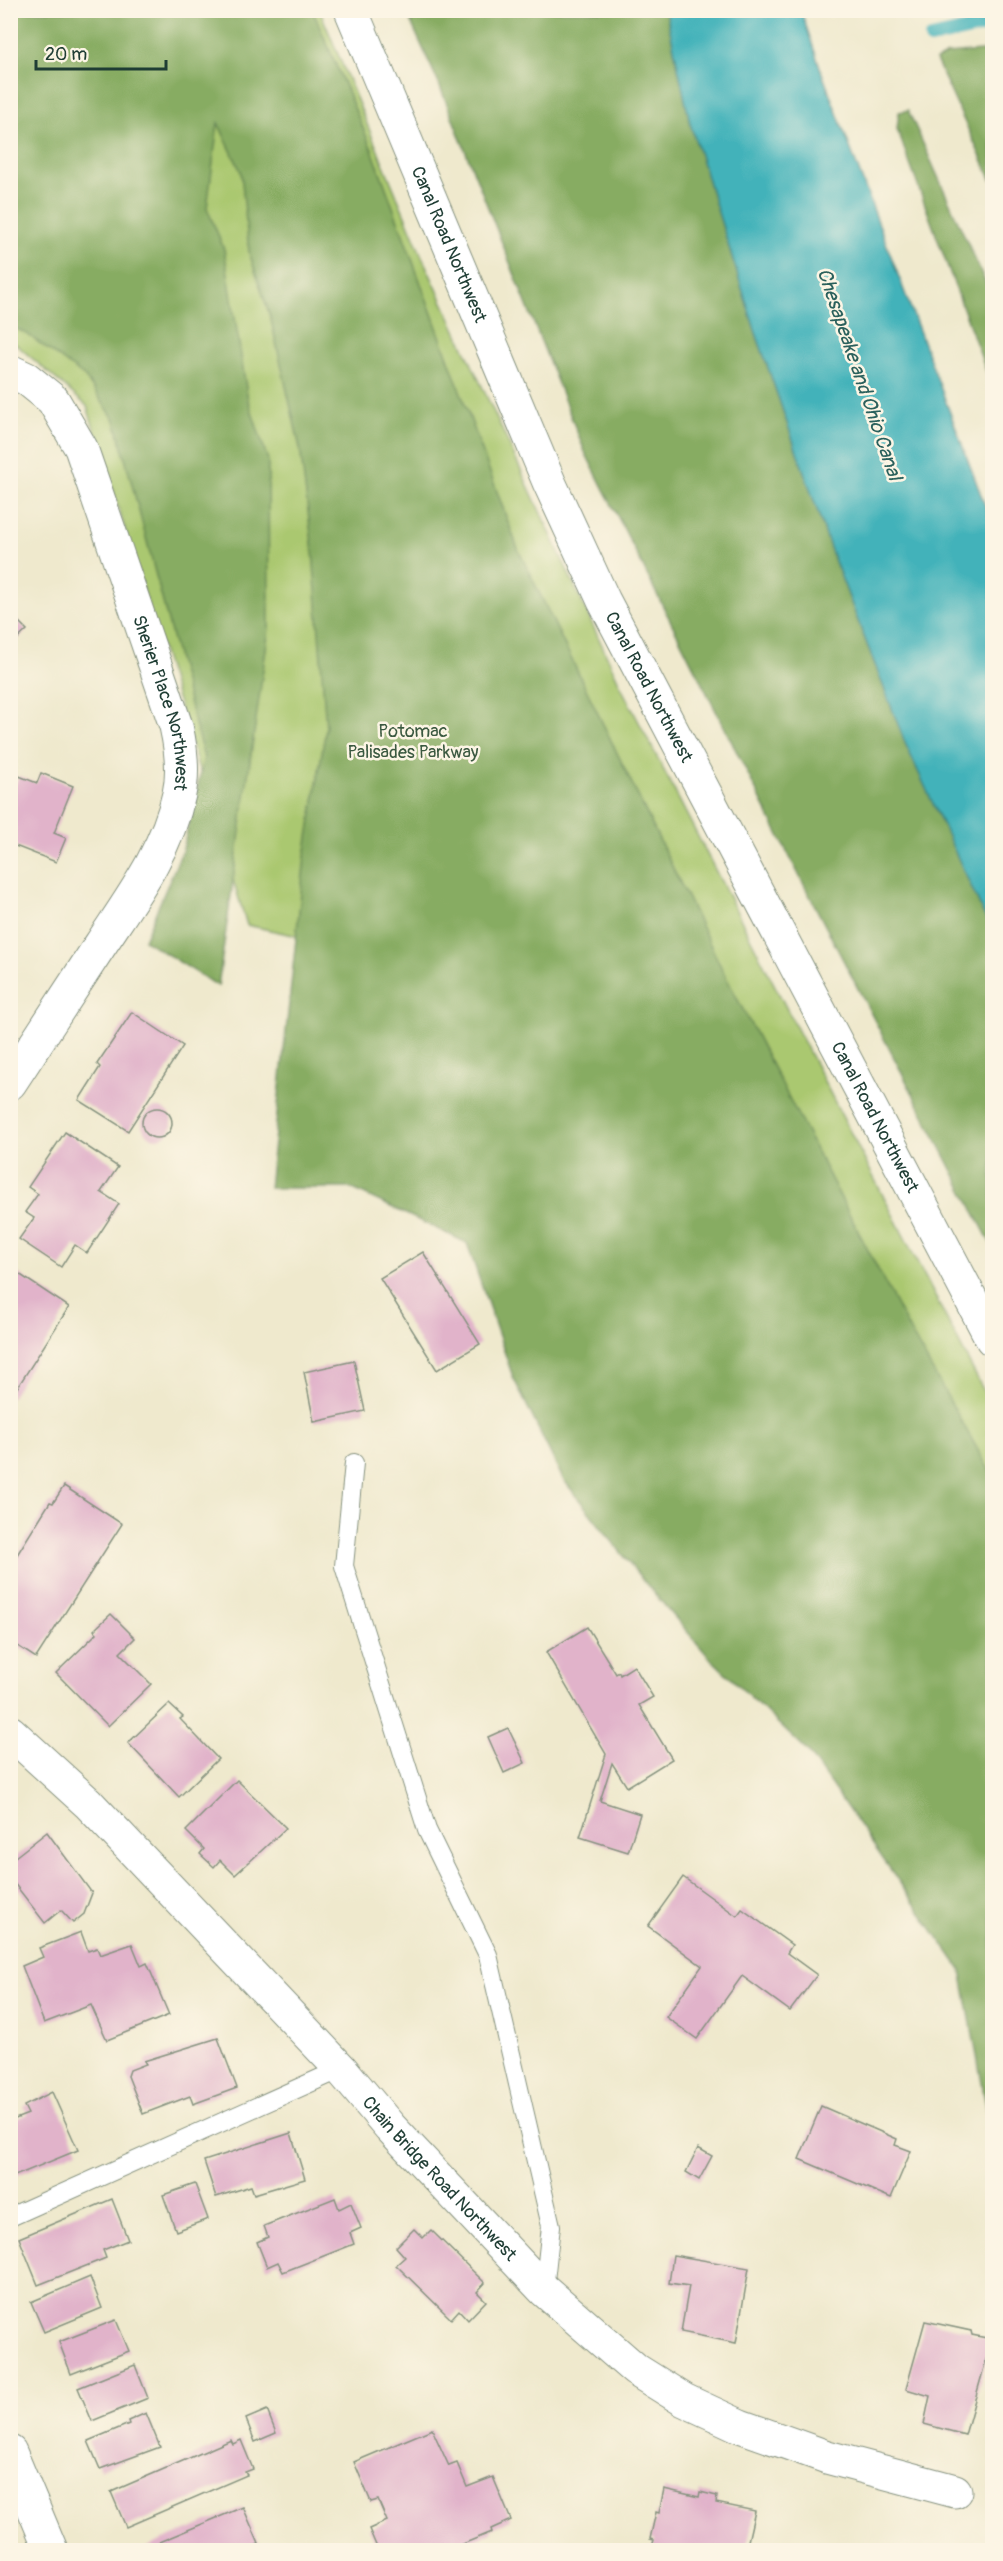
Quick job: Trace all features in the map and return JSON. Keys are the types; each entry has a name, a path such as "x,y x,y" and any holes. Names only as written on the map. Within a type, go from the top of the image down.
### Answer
{"main road":[{"name":"Canal Road Northwest","path":"351,10 549,482 604,601 993,1339"},
{"name":"Sherier Place Northwest","path":"10,1083 136,891 161,846 180,792 182,766 176,726 81,448 52,400 19,376"},
{"name":"Chain Bridge Road Northwest","path":"10,1732 88,1803 341,2069 397,2135 544,2290 636,2370 684,2400 740,2426 827,2457 955,2491"},
{"path":"10,2451 51,2550"}],"lane":[{"path":"354,1463 344,1566 427,1830 488,1955 551,2226 544,2290"},
{"path":"10,2217 341,2069"}],"green space":[{"name":"Potomac Palisades Parkway","path":"11,11 320,11 423,259 625,695 992,1407 992,1868 409,960 247,925 87,406 11,340"},
{"name":"Potomac Palisades Parkway","path":"11,11 313,11 371,147 518,549 724,973 909,1329 992,1475 992,2137 961,1970 808,1752 709,1657 642,1579 563,1479 513,1377 467,1243 351,1188 269,1188 305,856 326,728 313,551 300,448 271,320 249,252 241,172 218,123 207,208 224,249 248,400 268,460 269,628 218,986 144,940 183,849 204,758 115,420 85,377 27,334 11,326"},
{"path":"406,11 666,11 690,123 755,330 833,556 906,745 992,932 992,1246 802,881 585,452 439,84"},
{"path":"992,50 992,181 936,60 947,54"},
{"path":"908,110 992,297 992,397 987,373 897,129 899,112"}],"water":[{"name":"Chesapeake and Ohio Canal","path":"666,11 801,11 822,73 992,524 992,932 906,745 833,556 755,330 690,123"}],"building":[{"path":"10,613 27,630 10,646"},
{"path":"41,773 73,786 54,833 66,838 56,862 10,844 10,796 19,776 37,783"},
{"path":"132,1012 183,1046 128,1131 79,1100 100,1067 97,1064"},
{"path":"157,1108 168,1112 172,1123 168,1134 157,1138 146,1134 142,1123 146,1112"},
{"path":"65,1132 118,1167 101,1192 119,1204 87,1253 75,1245 61,1267 19,1239 34,1218 25,1212 38,1194 28,1187"},
{"path":"423,1252 480,1344 437,1370 380,1278"},
{"path":"10,1268 69,1307 10,1399"},
{"path":"354,1361 365,1411 314,1422 304,1372"},
{"path":"64,1486 122,1524 36,1658 10,1641 10,1566 50,1502 53,1503"},
{"path":"111,1614 135,1638 120,1653 151,1684 108,1726 56,1673 97,1633 94,1630"},
{"path":"587,1627 616,1674 619,1672 620,1675 634,1666 653,1697 639,1705 672,1759 627,1787 612,1763 600,1801 640,1814 628,1852 580,1837 606,1754 546,1652"},
{"path":"169,1704 183,1717 180,1719 218,1759 179,1797 128,1743"},
{"path":"508,1728 525,1763 504,1773 488,1737"},
{"path":"237,1780 286,1828 235,1875 220,1860 214,1867 200,1854 204,1849 186,1831"},
{"path":"47,1832 92,1893 84,1914 73,1923 61,1910 45,1923 10,1878 10,1861"},
{"path":"683,1877 737,1916 742,1909 792,1945 787,1953 817,1975 790,2011 742,1976 697,2039 666,2017 702,1966 648,1926"},
{"path":"81,1932 88,1951 97,1948 100,1955 132,1944 141,1966 147,1963 169,2015 107,2040 91,2005 44,2023 22,1966 43,1957 39,1948"},
{"path":"218,2038 237,2088 193,2104 190,2096 143,2114 128,2076 130,2070 146,2064 144,2061"},
{"path":"52,2092 78,2150 10,2178 10,2121 28,2114 24,2106"},
{"path":"821,2106 897,2139 895,2145 911,2151 891,2198 799,2159"},
{"path":"291,2133 305,2179 254,2194 251,2186 216,2197 204,2161"},
{"path":"698,2148 712,2156 699,2180 686,2172"},
{"path":"195,2184 208,2219 176,2231 163,2195"},
{"path":"335,2198 339,2209 351,2203 361,2228 350,2233 354,2244 283,2272 278,2262 267,2267 257,2242 268,2237 264,2226"},
{"path":"112,2199 128,2240 103,2250 106,2258 38,2285 19,2238"},
{"path":"414,2229 423,2238 431,2230 485,2283 477,2292 486,2301 468,2320 459,2310 451,2319 396,2265 405,2257 396,2247"},
{"path":"673,2255 749,2268 736,2343 681,2332 689,2286 669,2283"},
{"path":"90,2277 102,2308 44,2332 31,2302"},
{"path":"116,2320 129,2351 71,2374 59,2342"},
{"path":"925,2321 971,2331 972,2335 992,2339 965,2435 924,2424 930,2396 906,2389"},
{"path":"135,2365 148,2398 92,2421 78,2388"},
{"path":"267,2410 276,2433 255,2442 246,2419"},
{"path":"146,2413 160,2447 100,2469 88,2441 129,2424 128,2421"},
{"path":"432,2429 449,2466 457,2463 467,2487 493,2477 511,2520 491,2529 492,2532 448,2550 378,2550 369,2529 387,2521 378,2500 371,2502 354,2462"},
{"path":"231,2440 233,2444 241,2440 253,2469 245,2472 247,2475 126,2527 111,2492"},
{"path":"664,2489 699,2497 700,2492 717,2496 716,2503 755,2511 746,2550 731,2548 730,2550 651,2550 654,2540 650,2539"},
{"path":"243,2507 259,2544 251,2548 252,2550 148,2550 147,2547"}],"waterway":[{"path":"931,38 992,24"}]}
